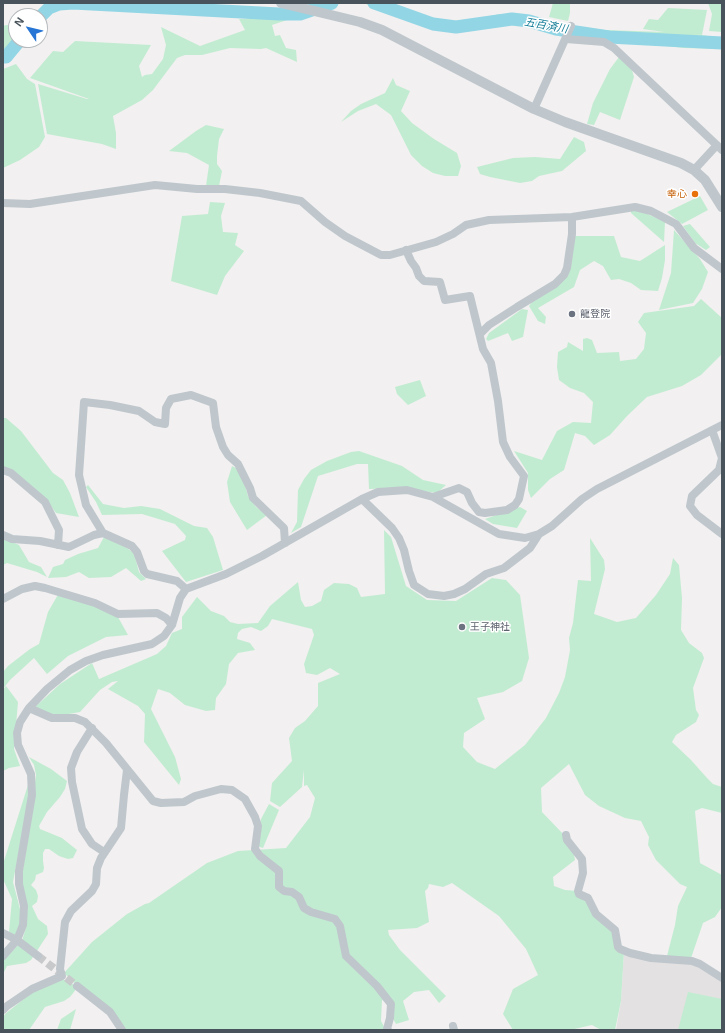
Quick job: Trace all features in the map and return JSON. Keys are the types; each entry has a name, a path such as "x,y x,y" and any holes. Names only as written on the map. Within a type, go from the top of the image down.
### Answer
{"street":[{"path":"281,3 360,22 382,30 534,109 565,122 681,163 694,170 705,180 722,208"},
{"path":"534,109 566,39 570,26"},
{"path":"566,39 604,42 614,48 720,147 694,170"},
{"path":"3,203 30,204 155,185 197,189 226,189 260,193 301,201 325,222 345,236 381,255 390,255 436,242 453,234 466,225 475,222 489,220 572,217 636,207 650,211 676,224 694,248 722,269"},
{"path":"480,334 489,325 555,284 564,275 568,268 572,234 572,217"},
{"path":"406,250 419,276 424,281 440,282 445,300 470,296 483,349 491,363 498,401 503,442 510,457 524,476 520,499 515,505 507,510 484,513 479,512 472,503 467,492 459,488 433,497"},
{"path":"186,589 177,581 144,572 137,552 132,546 103,533 86,505 79,474 84,402 139,410 156,422 165,424 168,403 171,399 192,395 213,403 216,427 223,447 228,455 238,464 250,488 253,498 284,528 285,543"},
{"path":"3,956 17,940 23,925 24,906 19,884 19,871 32,796 31,774 18,745 17,733 20,722 29,708 47,689 70,670 86,661 103,655 152,644 164,636 172,625 180,598 186,589 226,574 285,543 362,499 378,492 407,490 433,497 499,534 525,538 538,534 552,526 582,499 597,489 722,425"},
{"path":"712,430 722,458 718,470 692,496 690,506 697,515 722,534"},
{"path":"3,470 11,473 48,505 59,530 58,545"},
{"path":"362,499 392,528 401,544 414,585 428,594 444,596 454,594 465,589 486,574 504,568 530,548 538,534"},
{"path":"3,535 12,539 40,541 69,547 94,535 103,533"},
{"path":"3,599 22,589 34,586 96,603 118,614 157,613 166,618 172,625"},
{"path":"29,708 52,718 75,718 85,722 92,728 153,802 184,802 195,796 221,789 232,790 245,799 255,817 258,826 255,849 260,856 279,871 279,887 284,891 292,892 299,897 304,908 311,912 334,919 340,926 346,956 378,986 391,1004 388,1030"},
{"path":"92,728 77,752 71,768 72,782 82,829 92,844 104,852"},
{"path":"3,1010 32,989 62,976 60,970 65,922 71,911 92,891 96,884 97,868 104,852 121,828 127,770"},
{"path":"566,835 567,840 582,859 583,873 578,891 579,894 588,898 596,914 615,930 618,947 620,949 651,958 692,961 700,964 722,978"},
{"path":"3,933 17,940 38,956"},
{"path":"77,986 110,1012 122,1030"}],"shaded area":[{"path":"624,951 698,965 722,981 722,1030 616,1030 621,1001"}],"green space":[{"path":"363,3 386,3 436,21 458,23 500,14 523,15 553,23 605,30 664,32 643,29 649,19 658,20 668,8 707,10 702,35 694,34 722,38 722,49 684,48 571,35 528,25 505,23 475,29 442,29"},
{"path":"553,3 570,4 568,21 549,17"},
{"path":"708,3 722,3 722,32 709,31 712,14"},
{"path":"239,19 290,19 272,25 275,36 280,35 286,48 296,50 297,62 266,48 230,48 202,55 185,55 177,58 153,90 142,100 113,116 116,133 116,149 102,144 47,134 38,84 89,99 30,78 53,51 63,52 75,41 151,45 139,66 142,77 152,74 163,59 166,45 161,27 200,46 245,30"},
{"path":"8,25 8,48 11,48 3,54 3,26"},
{"path":"619,57 632,70 634,77 620,120 600,112 594,125 587,124 593,103 610,69"},
{"path":"16,64 27,79 35,84 45,137 39,147 20,160 3,168 3,69"},
{"path":"393,78 396,85 410,91 401,111 412,123 457,153 461,166 458,176 445,176 433,173 422,166 411,155 391,115 376,104 358,111 341,122 351,111 361,104 385,93"},
{"path":"206,125 224,129 219,139 217,156 217,164 222,171 219,186 206,186 209,165 187,153 169,151"},
{"path":"574,137 584,142 586,151 562,171 539,176 532,181 520,183 490,177 480,174 477,167 513,158 535,157 560,159"},
{"path":"700,196 708,210 682,224 667,212"},
{"path":"210,202 225,203 221,216 223,232 238,233 235,245 244,251 225,276 217,295 171,281 182,216 208,214"},
{"path":"631,210 641,211 665,222 664,242 631,213"},
{"path":"690,224 710,247 706,250 695,243 683,226"},
{"path":"674,230 700,259 708,272 702,289 693,303 659,310 671,273"},
{"path":"573,236 614,236 621,257 640,261 665,245 665,260 658,291 641,290 631,283 619,279 611,280 603,266 594,261 580,270 574,287 538,308 546,317 545,324 538,321 529,306 537,296 564,276"},
{"path":"701,299 722,318 722,354 701,375 682,386 647,397 610,435 594,445 585,436 575,433 564,470 550,479 531,498 528,490 528,473 514,451 542,460 557,431 573,422 591,423 593,402 584,393 570,388 559,380 557,367 558,352 567,347 568,342 583,351 583,339 587,338 592,340 597,353 619,352 620,361 636,359 644,349 646,333 638,322 644,313 694,306"},
{"path":"522,309 528,310 523,337 512,341 508,333 488,341 486,339 489,333"},
{"path":"420,380 426,396 408,405 397,394 395,387"},
{"path":"3,418 6,418 21,431 53,473 63,480 70,493 79,517 56,513 45,498 3,467"},
{"path":"359,451 402,466 423,480 446,485 437,493 399,488 369,489 368,464 357,464 318,476 301,527 291,533 297,522 298,490 311,470 327,461 351,452"},
{"path":"232,466 236,468 244,481 248,496 256,507 267,515 247,530 230,502 227,482"},
{"path":"88,485 103,504 124,508 141,506 160,509 194,526 207,528 213,537 223,570 186,582 162,551 185,540 186,536 175,524 142,514 102,515 96,502 86,487"},
{"path":"520,507 527,511 517,528 493,524 485,519"},
{"path":"384,530 391,537 406,586 427,600 456,601 492,578 506,580 520,595 529,658 522,681 503,692 477,698 485,719 464,733 463,747 477,762 495,769 525,745 546,718 559,693 565,677 570,650 569,638 573,623 578,580 591,581 590,538 604,560 605,569 594,614 617,622 636,618 656,595 670,574 673,558 679,565 682,598 681,630 689,643 702,653 704,658 693,688 696,710 699,715 696,722 676,735 672,742 713,784 722,787 722,813 702,808 695,811 700,863 722,875 722,907 715,917 703,923 690,961 667,956 678,906 687,887 680,884 656,860 648,845 649,837 641,821 625,818 599,806 585,795 569,764 541,788 542,812 564,835 573,850 575,860 553,877 554,886 565,890 578,891 612,927 624,951 621,1001 615,1030 601,1030 592,1025 570,1030 513,1030 503,1014 513,989 538,975 526,949 499,916 452,883 443,887 429,884 425,891 429,922 417,928 388,930 389,935 400,950 446,996 439,1003 429,990 414,992 403,1001 409,1020 396,1024 391,1015 391,1004 382,1000 381,1021 386,1030 120,1030 114,1016 95,1003 64,973 92,942 127,914 149,903 207,863 238,851 286,848 310,817 315,798 307,785 304,786 304,770 302,787 280,807 270,801 272,783 292,761 289,738 295,728 305,721 318,706 318,683 340,674 330,668 317,675 306,673 304,664 314,635 312,629 272,619 268,626 261,631 251,627 242,629 238,633 237,639 250,643 255,650 238,653 229,664 226,684 216,698 215,710 206,711 185,705 170,693 158,689 151,709 175,757 181,779 179,785 144,742 145,714 138,706 108,689 118,681 112,682 100,690 80,712 69,714 51,714 32,710 60,684 92,663 99,679 157,654 166,646 172,633 182,629 182,617 197,597 211,611 224,616 230,622 238,624 258,623 270,606 298,582 301,600 305,607 312,606 321,601 324,590 334,583 349,584 357,588 361,597 385,594"},
{"path":"104,537 134,553 139,572 146,579 141,581 126,568 111,577 89,578 79,572 66,577 48,578 53,567 63,564 65,560 78,554 98,548"},
{"path":"3,538 19,545 29,562 41,567 47,577 37,572 7,563 3,565"},
{"path":"59,593 77,598 118,617 128,635 106,637 68,656 47,674 34,658 10,680 3,689 3,672 8,666 39,644 48,612"},
{"path":"6,686 18,702 14,749 20,766 3,771 3,690"},
{"path":"29,757 51,769 67,781 65,789 47,812 39,826 40,829 62,838 77,850 73,858 68,859 59,856 49,849 45,849 43,853 43,872 36,875 35,880 31,885 36,890 38,896 37,902 32,906 38,919 47,926 48,934 31,960 26,963 7,966 3,974 3,961 22,941 26,927 21,884 36,775 34,765"},
{"path":"28,785 29,798 13,882 21,913 18,937 9,932 12,899 3,879 3,864"},
{"path":"269,804 279,810 263,848 257,846 261,819"},
{"path":"61,979 69,981 77,988 70,997 64,1001 45,1007 29,1030 3,1030 3,1018 5,1014 35,990"},
{"path":"688,992 722,999 722,1030 678,1030"},
{"path":"76,1009 70,1030 57,1030 61,1019"}],"waterway":[{"name":"五百済川","path":"48,9 59,4 73,3 300,14 332,3"},
{"name":"五百済川","path":"374,3 433,24 456,27 512,19 529,21 556,29 609,37 722,43"},
{"name":"五百済川","path":"3,57 6,57 13,48"}],"tunnel":[{"path":"38,956 77,986"}],"place":[{"name":"幸心","path":"695,194"},
{"name":"龍登院","path":"572,314"},
{"name":"王子神社","path":"462,627"}]}
